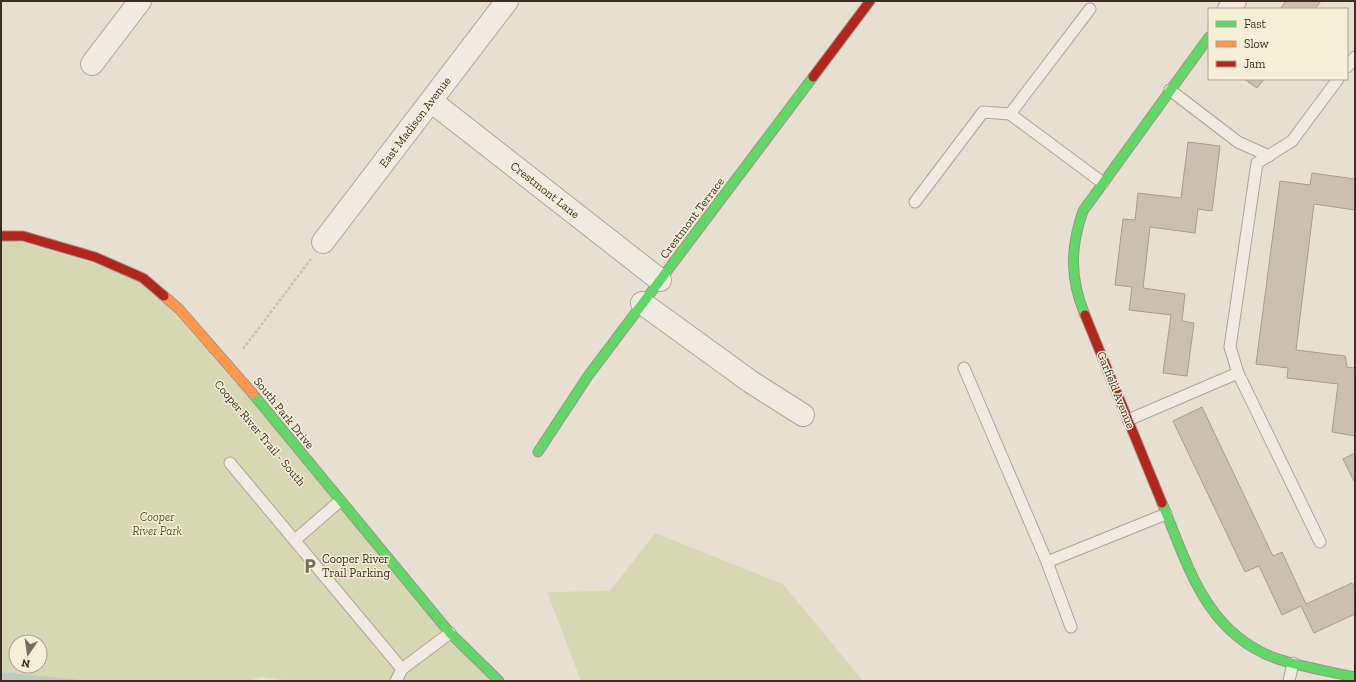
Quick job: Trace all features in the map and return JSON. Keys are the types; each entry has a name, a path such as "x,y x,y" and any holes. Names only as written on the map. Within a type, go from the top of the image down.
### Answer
{"street":[{"path":"92,64 140,1"},
{"name":"East Madison Avenue","path":"323,242 507,1"},
{"name":"Crestmont Terrace","path":"538,452 588,376 870,1"},
{"name":"Garfield Avenue","path":"1208,38 1083,211 1075,231 1073,274 1077,295 1199,592 1230,632 1253,649 1277,660 1355,677"},
{"name":"Crestmont Lane","path":"431,101 660,280"},
{"name":"South Park Drive","path":"1,236 23,236 95,257 143,278 179,309 230,366 450,633 499,681"},
{"path":"642,303 751,382 804,415"}],"lane":[{"path":"1010,114 1090,9"},
{"path":"1348,66 1355,57"},
{"path":"1320,542 1238,373 1230,347 1257,163 1292,142 1337,80"},
{"path":"1170,90 1238,142 1269,156"},
{"path":"915,202 983,112 1010,114 1103,183"},
{"path":"964,368 1047,562 1071,627"},
{"path":"1128,420 1238,373"},
{"path":"230,463 402,669"},
{"path":"295,540 340,501"},
{"path":"1047,562 1166,514"},
{"path":"396,681 402,669 450,633"},
{"path":"1289,681 1293,663"}],"path":[{"path":"230,366 323,242"}],"green space":[{"name":"Cooper River Park","path":"1,236 143,278 499,681 288,681 262,677 248,681 93,681 21,674 48,674 48,634 8,634 8,673 1,672"},
{"path":"655,533 783,584 863,681 581,681 547,592 610,591"}],"shaded area":[{"path":"1,672 8,673 8,674 93,681 1,681"}],"building":[{"path":"1286,1 1321,1 1316,8 1281,8"},
{"path":"1245,80 1263,80 1257,88"},
{"path":"1188,142 1220,146 1212,211 1198,209 1195,233 1150,227 1143,288 1185,294 1182,321 1194,323 1187,376 1163,373 1171,315 1129,310 1132,287 1115,285 1123,219 1135,220 1138,193 1181,198"},
{"path":"1312,173 1355,179 1355,210 1314,204 1296,350 1345,356 1347,367 1355,368 1355,436 1332,432 1338,384 1287,378 1288,368 1256,364 1280,181 1310,185"},
{"path":"1202,407 1273,556 1282,552 1306,604 1352,583 1355,589 1355,614 1314,633 1301,606 1282,615 1259,566 1245,572 1173,421"},
{"path":"1355,453 1355,483 1343,459"}],"traffic: fast":[{"path":"1085,315 1080,302 1074,276 1074,251 1083,211 1208,38"},
{"path":"538,452 588,376 813,77"},
{"path":"253,394 450,633 499,681"},
{"path":"1162,503 1181,550 1202,594 1215,614 1231,632 1251,646 1275,658 1355,677"}],"traffic: slow":[{"path":"164,296 179,309 253,394"}],"traffic: jam":[{"path":"813,77 870,1"},
{"path":"1,236 23,236 95,257 143,278 164,296"},
{"path":"1085,315 1162,503"}],"place":[{"name":"Cooper River Trail Parking","path":"310,566"}]}
